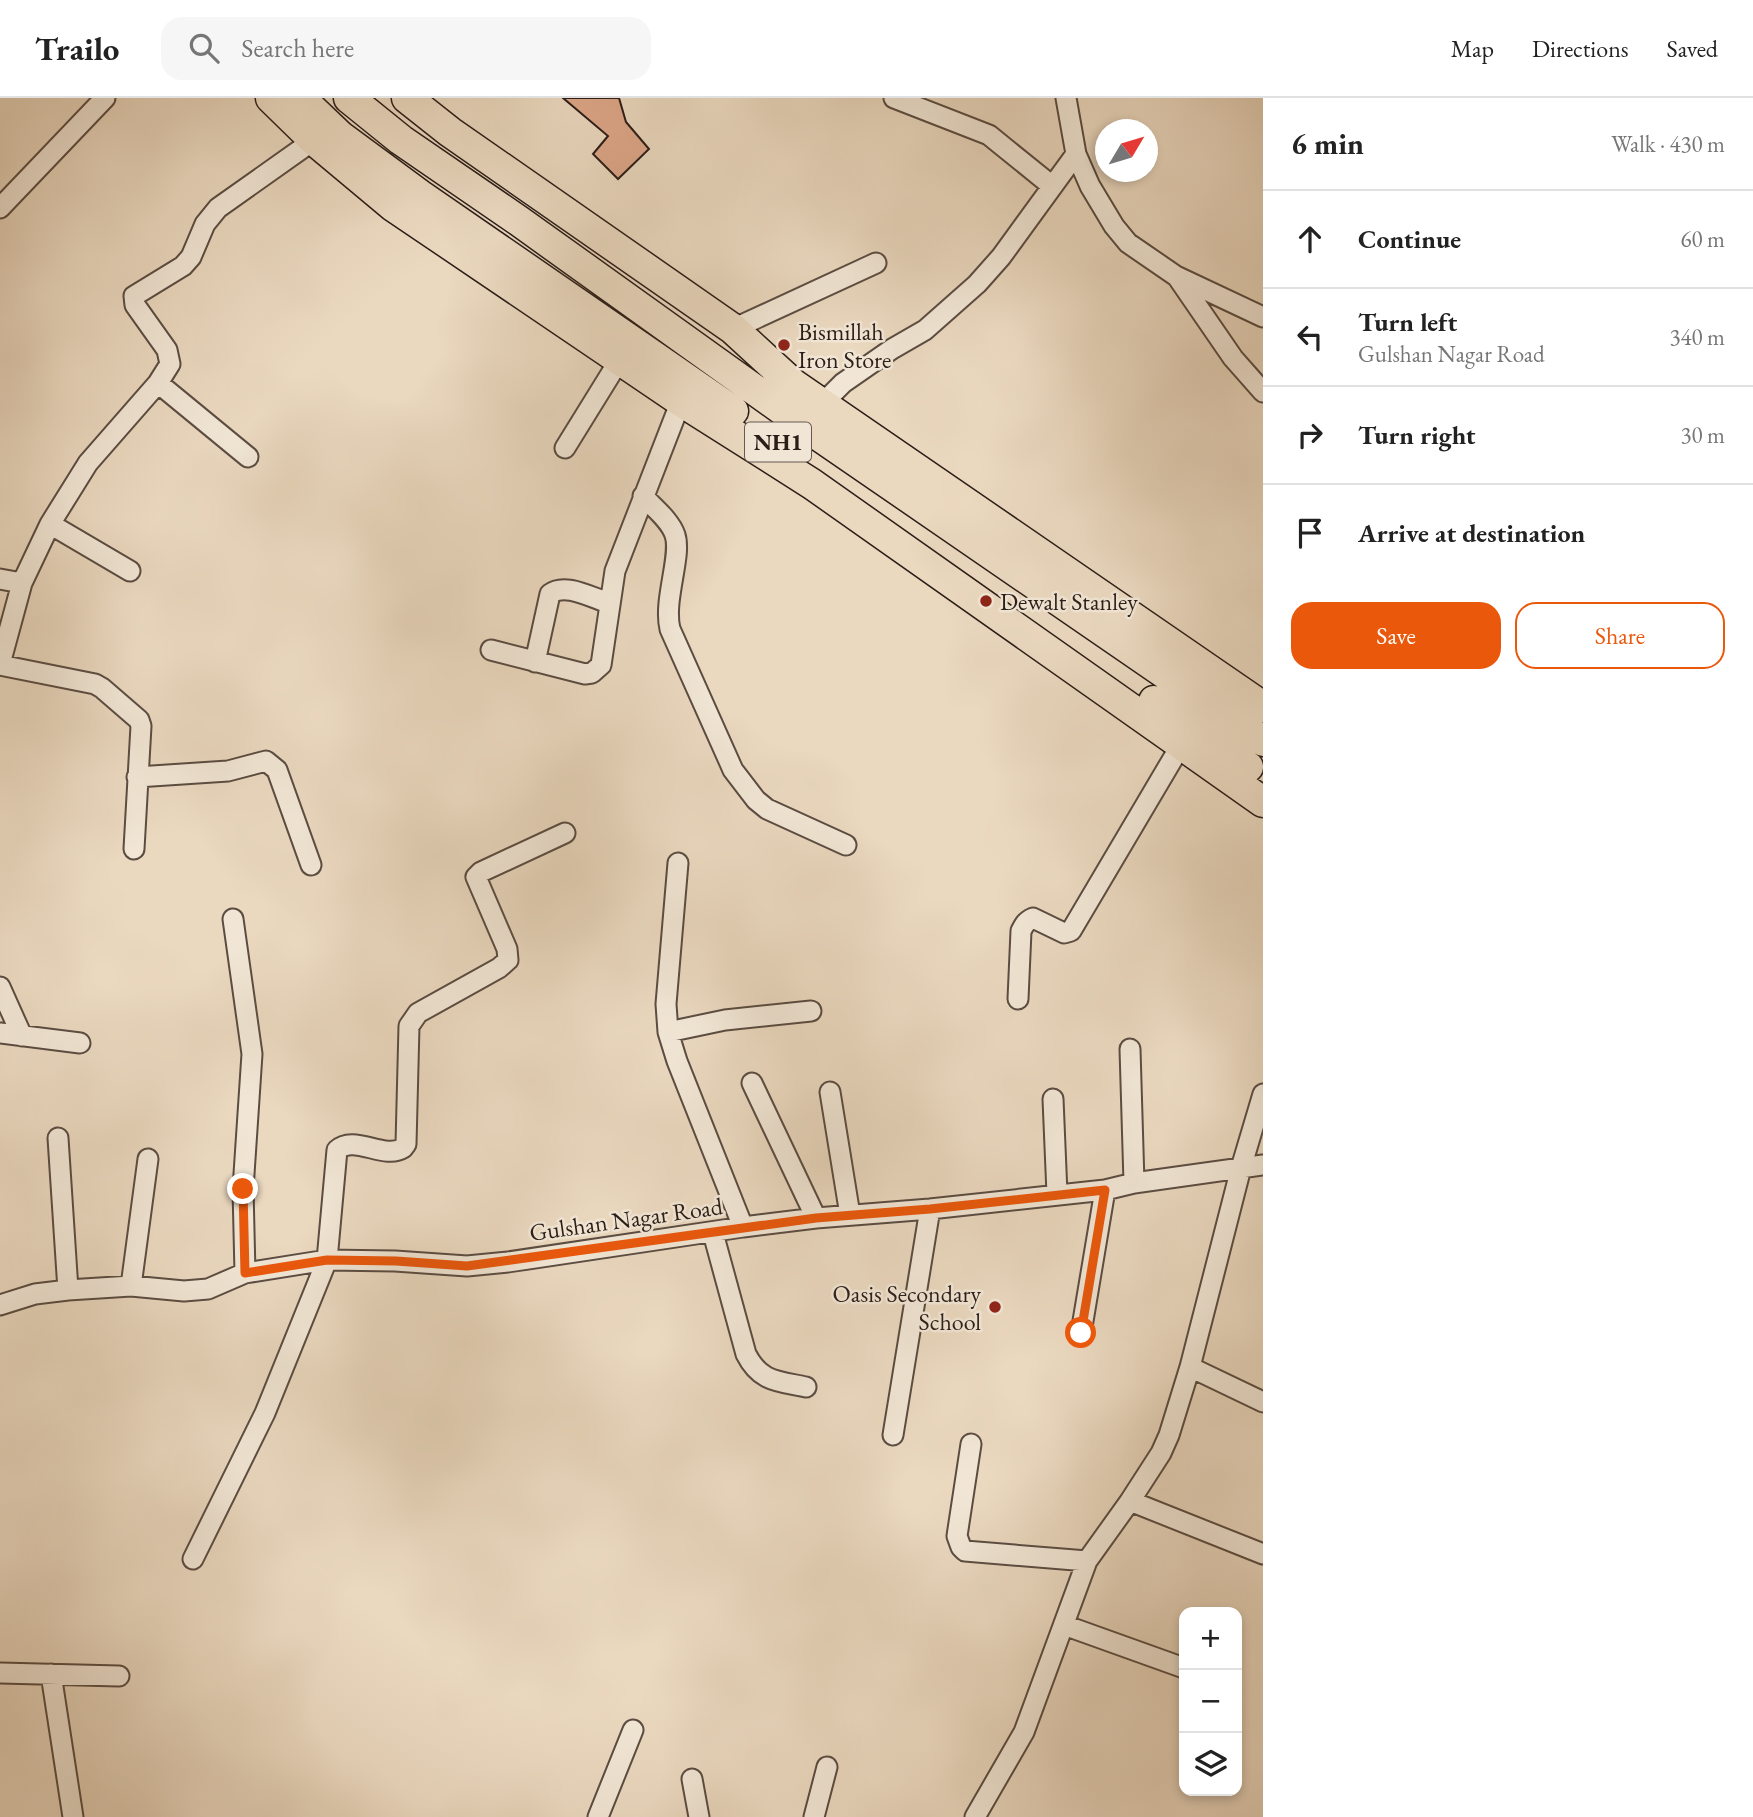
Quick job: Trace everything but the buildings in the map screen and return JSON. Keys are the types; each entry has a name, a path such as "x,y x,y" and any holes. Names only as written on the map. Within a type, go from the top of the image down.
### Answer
{"highway":[{"path":"271,98 314,140 393,206 626,350 681,401 812,484 1263,803"},
{"name":"NH1","path":"300,98 340,136 626,350 1263,777"},
{"name":"NH1","path":"349,98 401,140 519,221 815,416 1263,741"},
{"path":"407,98 450,132 733,329 793,384 805,408 815,416 1263,706"}],"street":[{"path":"0,208 105,98"},
{"path":"894,98 989,135 1052,186"},
{"path":"1066,98 1076,153 1090,186 1114,226 1128,243 1176,276 1263,317"},
{"path":"134,849 141,726 139,720 102,688 83,680 0,665 22,583 50,524 88,463 158,383 170,365 170,358 135,304 134,296 183,266 191,257 205,224 219,208 314,140"},
{"path":"815,416 843,383 925,330 977,284 1001,257 1076,153"},
{"path":"733,329 876,263"},
{"path":"1176,276 1233,358 1263,393"},
{"path":"565,448 626,350"},
{"path":"158,383 248,457"},
{"path":"491,650 585,674 598,669 601,665 615,571 681,401"},
{"path":"643,496 675,533 676,548 668,604 670,629 733,770 767,809 846,845"},
{"path":"50,524 130,571"},
{"path":"0,579 22,583"},
{"path":"534,662 550,593 564,588 609,603"},
{"path":"1018,999 1021,931 1024,925 1033,918 1064,933 1071,931 1181,745"},
{"path":"137,777 212,773 270,762 277,770 311,865"},
{"path":"192,1559 265,1413 327,1260 337,1150 341,1146 352,1145 398,1152 406,1144 409,1026 412,1019 418,1013 499,968 508,960 508,949 476,877 481,872 565,833"},
{"path":"678,863 666,1004 668,1032 743,1227"},
{"path":"233,919 252,1054 243,1175 245,1273"},
{"path":"0,987 22,1036"},
{"path":"668,1032 707,1023 811,1011"},
{"path":"0,1033 80,1043"},
{"path":"1130,1049 1134,1183"},
{"path":"752,1083 816,1218"},
{"path":"830,1093 850,1215"},
{"path":"975,1817 1024,1732 1087,1561 1130,1501 1161,1453 1169,1435 1190,1367 1241,1168 1263,1094"},
{"path":"1053,1099 1057,1194"},
{"path":"58,1138 68,1290"},
{"path":"131,1286 148,1159"},
{"name":"Gulshan Nagar Road","path":"0,1305 35,1294 68,1290 131,1286 184,1291 208,1289 245,1273 327,1260 467,1266 816,1218 1105,1190 1134,1183 1263,1165"},
{"path":"1081,1333 1105,1190"},
{"path":"893,1435 930,1209"},
{"path":"713,1233 750,1363 769,1380 806,1387"},
{"path":"1190,1367 1263,1402"},
{"path":"971,1444 957,1536 961,1547 965,1551 1087,1561"},
{"path":"1130,1501 1263,1554"},
{"path":"1063,1625 1179,1666"},
{"path":"0,1673 119,1676"},
{"path":"51,1674 73,1817"},
{"path":"598,1817 633,1730"},
{"path":"814,1817 827,1767"},
{"path":"692,1779 699,1817"}],"place":[{"name":"Bismillah Iron Store","path":"784,345"},
{"name":"Dewalt Stanley","path":"986,601"},
{"name":"Oasis Secondary School","path":"995,1307"}],"route":[{"path":"243,1189 245,1273 327,1260 467,1266 816,1218 1105,1190 1081,1333"}]}
